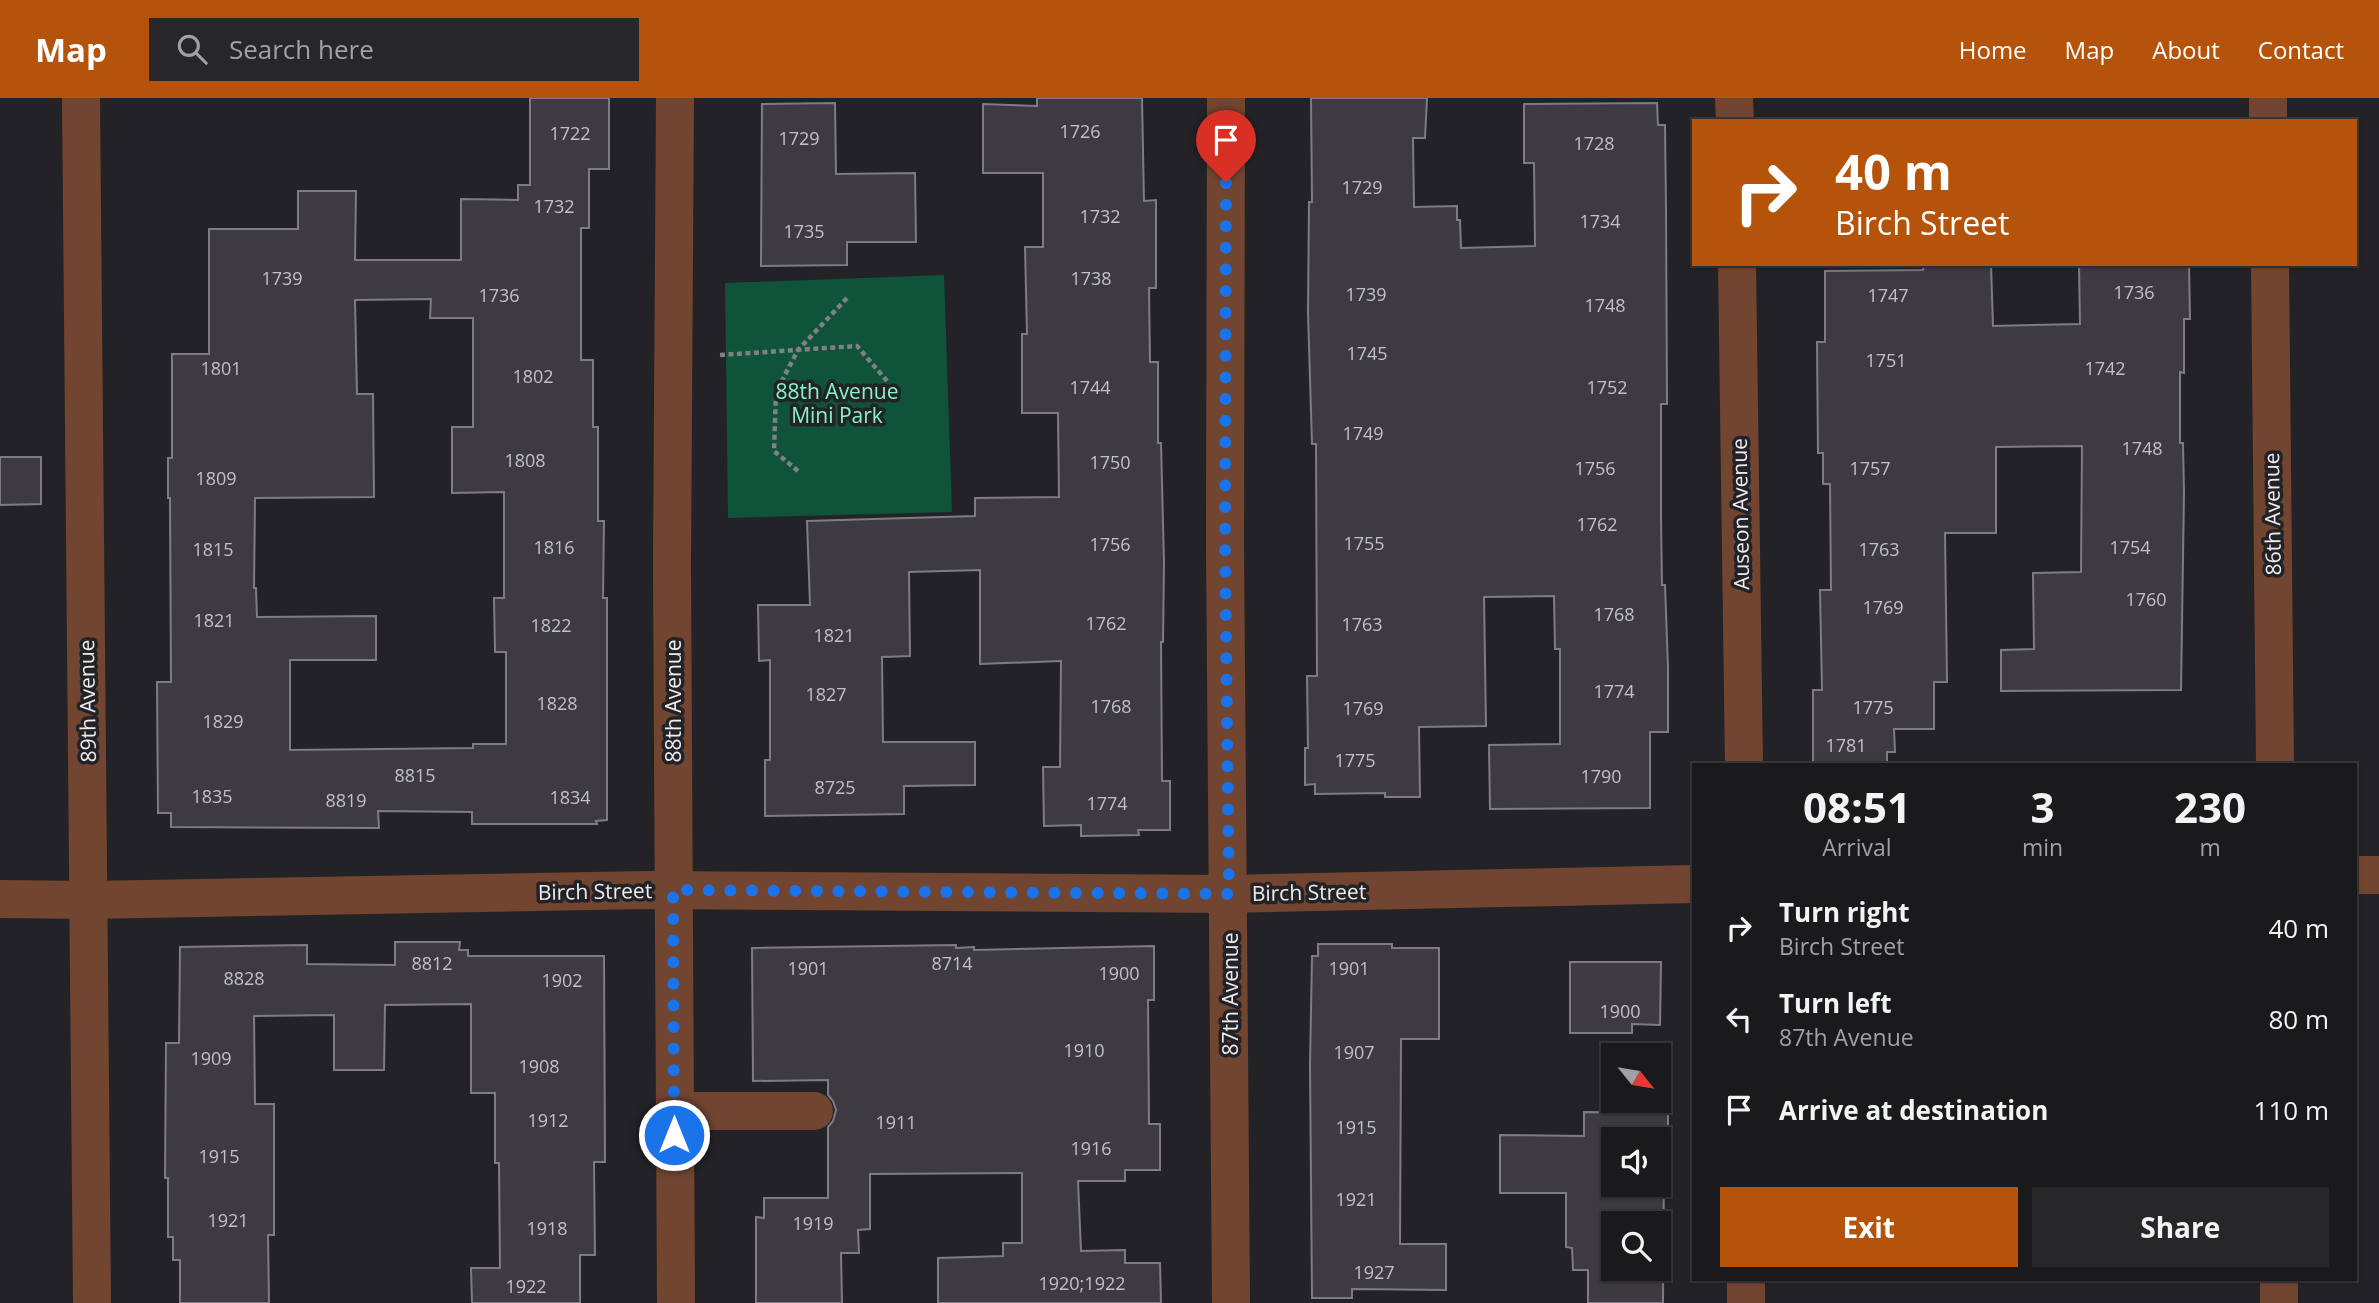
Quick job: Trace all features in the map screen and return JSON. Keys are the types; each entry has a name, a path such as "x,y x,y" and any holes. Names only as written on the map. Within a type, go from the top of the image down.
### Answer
{"street":[{"name":"89th Avenue","path":"81,98 92,1303"},
{"name":"88th Avenue","path":"675,98 672,565 676,1303"},
{"name":"87th Avenue","path":"1226,98 1225,545 1231,1303"},
{"path":"1734,98 1735,119"},
{"path":"2268,98 2268,119"},
{"name":"Auseon Avenue","path":"1737,266 1744,763"},
{"name":"86th Avenue","path":"2270,266 2275,763"},
{"path":"2357,875 2379,874"},
{"name":"Birch Street","path":"0,899 89,900 673,890 1229,894 1692,884"},
{"path":"674,1111 814,1111"},
{"path":"1746,1281 1746,1303"},
{"path":"2279,1281 2279,1303"}],"path":[{"path":"798,471 774,451 776,392 798,350 848,297"},
{"path":"720,355 857,346 887,381"}],"green space":[{"name":"88th Avenue Mini Park","path":"944,275 952,512 728,518 725,283"}],"building":[{"path":"530,98 609,98 609,169 589,169 589,228 581,228 581,360 593,360 593,427 598,427 598,521 604,521 603,598 607,598 607,820 596,821 597,824 472,824 472,812 378,811 379,828 171,827 171,813 158,813 157,682 171,682 168,458 172,458 172,354 209,354 209,229 298,229 298,191 356,191 355,260 461,260 461,199 518,200 518,185 530,185","holes":["431,299 430,318 473,318 473,427 452,427 452,493 504,492 504,598 494,598 495,652 506,652 506,744 473,744 473,748 290,750 290,660 376,660 376,616 257,617 254,588 255,498 374,497 373,394 357,394 355,300"]},
{"path":"1037,98 1142,98 1144,201 1156,200 1156,288 1149,288 1150,362 1158,362 1158,443 1161,443 1164,563 1161,642 1162,781 1170,781 1170,830 1138,830 1139,835 1081,836 1081,825 1044,826 1043,767 1060,767 1061,661 980,664 980,570 909,572 910,656 882,657 883,742 975,742 975,785 904,786 904,814 765,816 765,760 770,760 770,660 759,661 758,605 810,605 807,521 975,516 975,498 1059,497 1058,413 1022,413 1022,334 1027,334 1025,247 1043,247 1043,173 983,173 983,104 1037,106"},
{"path":"1311,98 1427,98 1425,138 1413,138 1414,207 1457,206 1461,248 1535,246 1534,163 1524,163 1524,104 1657,103 1658,125 1665,125 1667,404 1661,404 1661,519 1662,585 1665,585 1668,667 1668,732 1650,732 1650,808 1490,809 1489,745 1560,744 1560,649 1555,649 1554,596 1484,597 1486,726 1419,727 1420,797 1385,797 1385,793 1315,794 1315,784 1305,785 1305,748 1308,748 1307,676 1317,676 1316,444 1312,444 1308,313 1309,202 1312,202"},
{"path":"835,103 836,174 915,173 916,242 847,242 847,265 761,266 762,104"},
{"path":"1923,266 1991,266 1993,326 2080,324 2079,266 2189,266 2190,319 2184,319 2184,373 2180,372 2180,443 2183,443 2184,493 2181,690 2001,691 2001,650 2034,649 2033,573 2081,572 2082,446 1996,447 1996,533 1945,533 1947,682 1934,682 1934,729 1894,729 1895,752 1887,752 1887,763 1813,763 1813,690 1822,690 1820,590 1831,590 1830,484 1823,484 1823,453 1818,453 1817,342 1825,342 1825,271 1923,270"},
{"path":"0,457 41,457 41,504 0,505"},
{"path":"395,942 460,942 459,950 468,950 468,956 604,956 605,1162 594,1162 595,1255 580,1255 580,1303 472,1303 471,1268 500,1268 495,1093 471,1093 471,1004 385,1005 384,1070 334,1070 334,1015 254,1016 255,1104 274,1104 274,1235 268,1235 269,1303 180,1303 180,1260 173,1260 173,1237 168,1237 168,1178 165,1178 166,1043 179,1043 180,947 307,945 307,964 395,965"},
{"path":"1318,944 1392,944 1392,948 1439,948 1439,1039 1401,1039 1400,1244 1446,1244 1446,1290 1352,1289 1352,1298 1312,1298 1310,1065 1312,956 1318,956"},
{"path":"956,945 956,948 974,947 974,950 1154,946 1154,1000 1148,1000 1149,1124 1160,1124 1160,1170 1125,1170 1125,1181 1078,1181 1081,1251 1125,1250 1125,1263 1160,1263 1161,1303 938,1303 938,1258 1003,1256 1003,1243 1022,1243 1022,1173 870,1174 870,1229 858,1230 859,1253 841,1253 842,1303 756,1303 756,1217 764,1218 764,1198 828,1198 828,1127 836,1110 828,1095 828,1080 753,1081 752,948"},
{"path":"1570,962 1661,962 1660,1025 1632,1024 1632,1033 1570,1033"},
{"path":"1584,1112 1668,1113 1668,1127 1601,1127 1601,1197 1664,1197 1664,1211 1601,1211 1601,1281 1663,1281 1663,1303 1588,1303 1588,1270 1573,1270 1572,1248 1566,1247 1566,1193 1500,1193 1500,1135 1584,1136"}],"route":[{"path":"674,1135 673,890 1229,894 1225,545 1226,182"}]}
